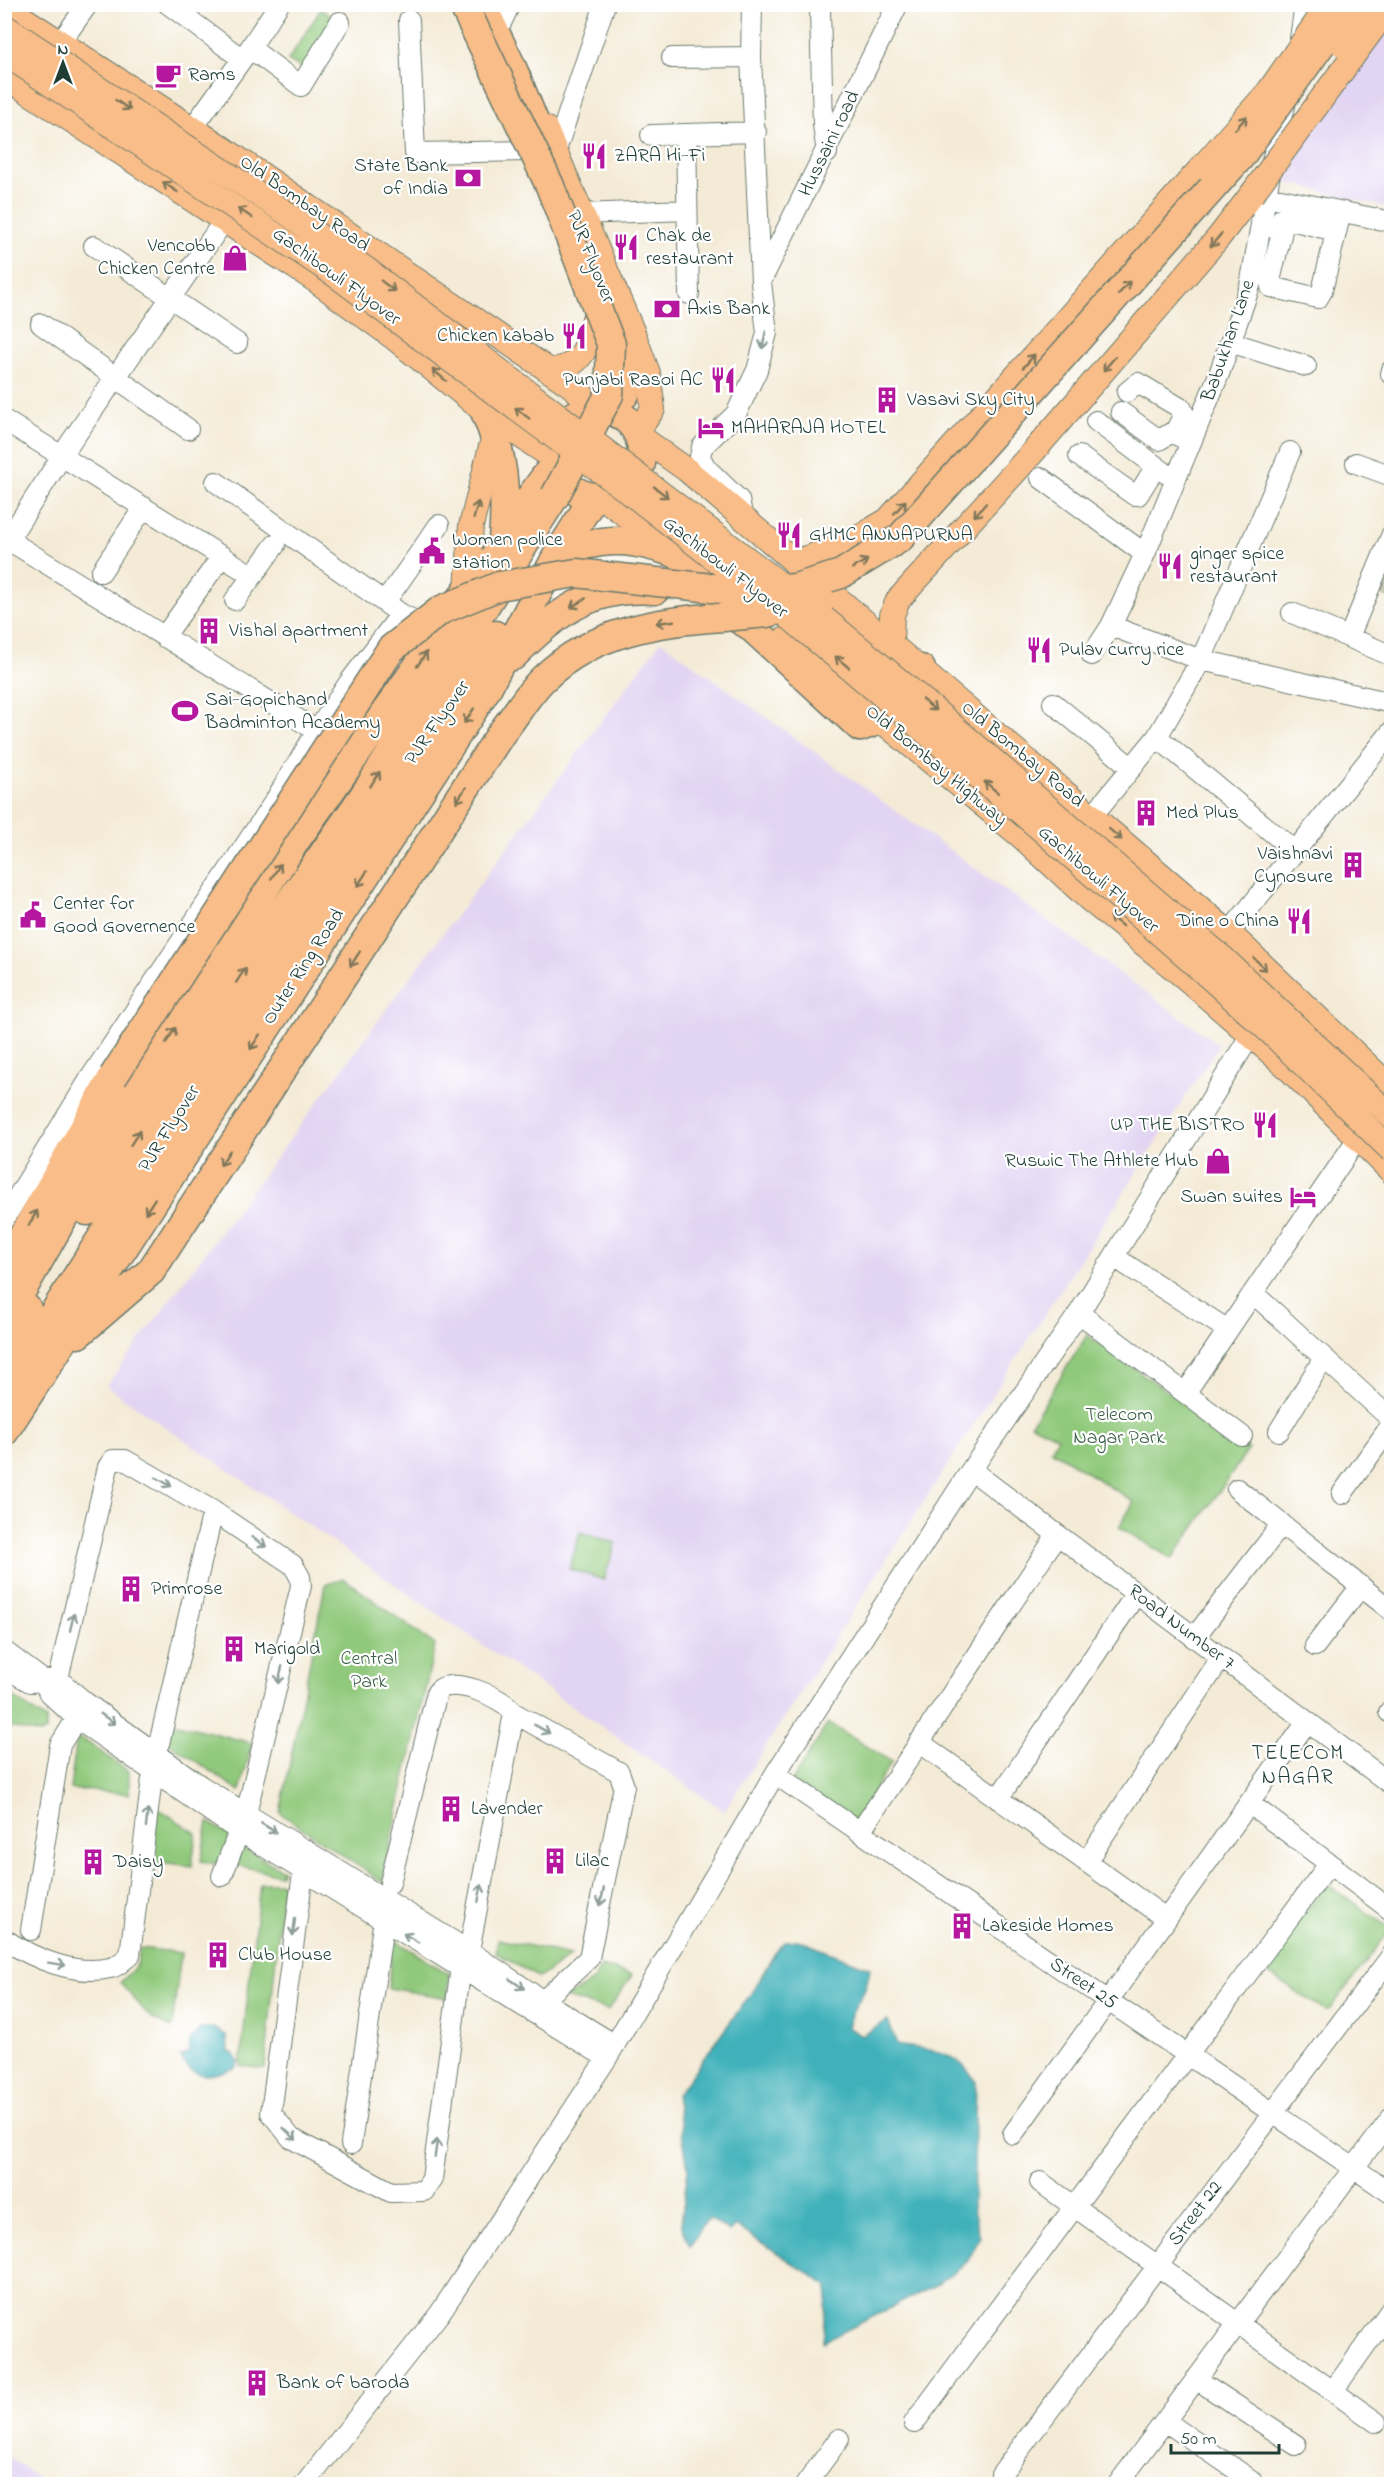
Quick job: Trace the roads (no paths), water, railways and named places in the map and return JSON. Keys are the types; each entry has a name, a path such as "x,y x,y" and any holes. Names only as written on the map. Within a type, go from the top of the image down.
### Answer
{"highway":[{"name":"PJR Flyover","path":"4,1349 61,1250 275,923 368,791 472,630 555,496 609,395 611,344 602,316 550,186 464,4"},
{"path":"4,1269 114,1077 392,649 441,610 499,586 576,573 748,592 795,588 841,574 900,538 1240,157 1350,4"},
{"path":"51,1356 151,1270 502,732 544,678 589,645 644,626 767,613 808,603 862,585 900,562 923,543 974,479 1130,310 1220,206 1374,4"},
{"name":"PJR Flyover","path":"4,1392 174,1122 372,816 460,693 569,512 614,425 625,394 623,352 616,320 511,65 496,9"},
{"path":"599,409 623,416 638,434 643,451 641,466 634,479 623,490 598,497 569,486 560,476 555,461 557,437 564,426 573,417 599,409"},
{"path":"489,422 506,492 502,548"},
{"path":"4,1322 139,1084 296,840 467,590 502,548 532,495 555,461"},
{"name":"Outer Ring Road","path":"4,1432 51,1356 486,690 558,554 598,497"},
{"path":"558,554 582,544 615,540 648,543 680,555"},
{"path":"486,690 512,658 557,615 588,597 645,589 677,592 718,608 749,625 860,727 880,720 921,669"}],"main road":[{"path":"464,4 489,47 594,319 601,348 599,409"},
{"path":"794,562 844,546 888,520 1269,91 1328,4"},
{"path":"891,644 892,615 898,600 1034,451 1219,237 1259,195 1391,4"},
{"name":"Old Bombay Road","path":"4,6 192,129 549,371 599,409"},
{"path":"496,9 580,214 633,333 648,374 654,409 638,434"},
{"name":"Gachibowli Flyover","path":"4,26 281,210 366,270 810,606 969,739 1223,958 1392,1117"},
{"name":"Gachibowli Flyover","path":"4,53 338,277 633,495 789,617 1028,818 1209,977 1270,1032 1392,1151"},
{"path":"4,76 223,222 318,282 393,337 489,422 555,461"},
{"path":"393,337 424,288"},
{"path":"549,371 567,369 581,357 594,319"},
{"path":"467,590 471,526 489,422"},
{"name":"Old Bombay Road","path":"638,434 687,470 1229,933 1392,1089"},
{"name":"Old Bombay Highway","path":"598,497 680,555 1022,837 1090,900 1188,980 1286,1066 1392,1172"}],"street":[{"path":"60,43 88,4"},
{"path":"168,4 301,86 340,22"},
{"path":"192,129 279,4"},
{"path":"555,153 605,4"},
{"path":"742,518 739,500 706,468 700,458 702,447 736,414 757,370 767,333 761,282 751,57 752,4"},
{"name":"Hussaini road","path":"761,282 827,153 898,4"},
{"name":"Babukhan Lane","path":"1092,655 1111,626 1145,554 1176,478 1183,436 1230,342 1250,286 1261,223 1259,195 1296,68 1305,4"},
{"path":"820,9 823,125 827,153"},
{"path":"409,20 415,153 529,151"},
{"path":"672,58 751,57"},
{"path":"651,135 756,132"},
{"path":"686,134 689,294"},
{"path":"1259,195 1392,222"},
{"path":"580,214 687,210"},
{"path":"1261,223 1282,230 1269,281 1271,287 1315,298 1320,296 1322,291 1341,212"},
{"path":"1282,218 1336,231"},
{"path":"223,222 62,456 7,543 317,731"},
{"path":"94,246 237,343"},
{"path":"41,324 188,429"},
{"path":"1230,342 1306,366"},
{"path":"1121,412 1158,440 1183,436 1184,414 1182,409 1138,383 1127,392"},
{"path":"4,420 253,576"},
{"path":"1096,421 1156,466 1176,478"},
{"path":"1093,815 1157,737 1202,660 1290,452"},
{"path":"1079,456 1134,495 1138,495 1156,466"},
{"path":"1356,463 1392,476"},
{"path":"1041,478 1145,554"},
{"path":"216,482 401,614 440,632"},
{"path":"101,572 144,507"},
{"path":"385,602 439,525"},
{"path":"1349,637 1392,534"},
{"path":"235,600 274,544"},
{"path":"164,637 222,556"},
{"path":"1292,613 1392,656"},
{"path":"4,1219 189,927 276,799 317,731 348,684 401,614"},
{"path":"1111,626 1202,660 1392,703"},
{"path":"1053,703 1132,768"},
{"path":"1229,933 1392,731"},
{"path":"1157,737 1296,852"},
{"path":"305,2484 440,2313 611,2052 775,1774 971,1470 1080,1313 1250,1036"},
{"path":"1186,1392 1358,1138"},
{"path":"1114,1257 1228,1330"},
{"path":"1253,1293 1392,1422 1342,1494"},
{"path":"1080,1313 1242,1436"},
{"path":"1279,1431 1324,1358"},
{"path":"222,1876 243,1823 301,1586 293,1565 213,1511 125,1460 113,1460 108,1467 50,1679 49,1693 81,1711 155,1761 201,1785 243,1823 465,1959 611,2052"},
{"name":"Road Number 7","path":"971,1470 1392,1785"},
{"path":"1237,1489 1392,1611"},
{"path":"4,1939 46,1962 91,1969 113,1968 130,1955 155,1761 213,1511"},
{"path":"1194,1638 1282,1524"},
{"path":"860,1832 1057,1535"},
{"path":"1315,1646 1361,1586"},
{"path":"998,1799 1136,1594"},
{"path":"4,1651 50,1679"},
{"path":"1086,1862 1221,1658"},
{"path":"4,1667 30,1682 50,1679"},
{"path":"390,1883 437,1692 441,1686 450,1684 502,1699 514,1713 619,1772 623,1778 589,1958 538,2007"},
{"path":"31,1930 60,1745 81,1711"},
{"path":"303,1860 271,2113 291,2138 391,2192 424,2191 432,2179 465,1959 514,1713"},
{"path":"1012,2134 1307,1722"},
{"path":"919,1742 1165,1918"},
{"name":"Street 25","path":"775,1774 1392,2194"},
{"path":"1248,1803 1392,1911"},
{"path":"914,2422 1329,1864"},
{"path":"351,2144 385,1912"},
{"name":"Street 22","path":"1001,2474 1392,1955"},
{"path":"1118,2484 1392,2117"},
{"path":"1040,2182 1376,2422"},
{"path":"1334,2391 1392,2308"},
{"path":"1196,2379 1296,2445"},
{"path":"1165,2421 1251,2480"},
{"path":"806,2484 839,2439"}],"water":[{"path":"798,1940 870,1968 866,1986 847,2027 862,2036 888,2020 897,2045 942,2053 951,2057 968,2070 976,2081 973,2210 980,2237 968,2261 938,2284 823,2342 828,2286 736,2226 730,2232 708,2218 690,2246 681,2224 688,2168 676,2096 750,1995 775,1953 786,1941"},
{"path":"201,2028 214,2028 227,2036 228,2052 233,2053 238,2062 235,2068 204,2075 198,2074 185,2065 180,2057 189,2052 190,2039"}],"tunnel":[{"path":"1374,577 1392,585"}],"place":[{"name":"Rams","path":"168,75"},
{"name":"ZARA Hi-Fi","path":"594,156"},
{"name":"State Bank of India","path":"468,178"},
{"name":"Chak de restaurant","path":"626,247"},
{"name":"Vencobb Chicken Centre","path":"235,258"},
{"name":"Axis Bank","path":"667,309"},
{"name":"Chicken kabab","path":"574,336"},
{"name":"Punjabi Rasoi AC","path":"723,380"},
{"name":"Vasavi Sky City","path":"887,400"},
{"name":"MAHARAJA HOTEL","path":"711,428"},
{"name":"GHMC ANNAPURNA","path":"789,535"},
{"name":"Women police station","path":"432,551"},
{"name":"ginger spice restaurant","path":"1170,566"},
{"name":"Vishal apartment","path":"209,631"},
{"name":"Pulav curry rice","path":"1039,650"},
{"name":"Sai-Gopichand Badminton Academy","path":"185,711"},
{"name":"Med Plus","path":"1146,813"},
{"name":"Vaishnavi Cynosure","path":"1353,865"},
{"name":"Center for Good Governence","path":"33,915"},
{"name":"Dine o China","path":"1299,921"},
{"name":"UP THE BISTRO","path":"1265,1125"},
{"name":"Ruswic The Athlete Hub","path":"1218,1161"},
{"name":"Swan suites","path":"1303,1197"},
{"name":"Primrose","path":"131,1589"},
{"name":"Marigold","path":"234,1649"},
{"name":"Lavender","path":"451,1809"},
{"name":"Lilac","path":"555,1861"},
{"name":"Daisy","path":"93,1862"},
{"name":"Lakeside Homes","path":"962,1926"},
{"name":"Club House","path":"218,1955"},
{"name":"Bank of baroda","path":"257,2383"}],"district":[{"name":"TELECOM NAGAR","path":"1298,1766"}],"park label":[{"name":"Telecom Nagar Park","path":"1119,1426"},
{"name":"Central Park","path":"369,1670"}]}
